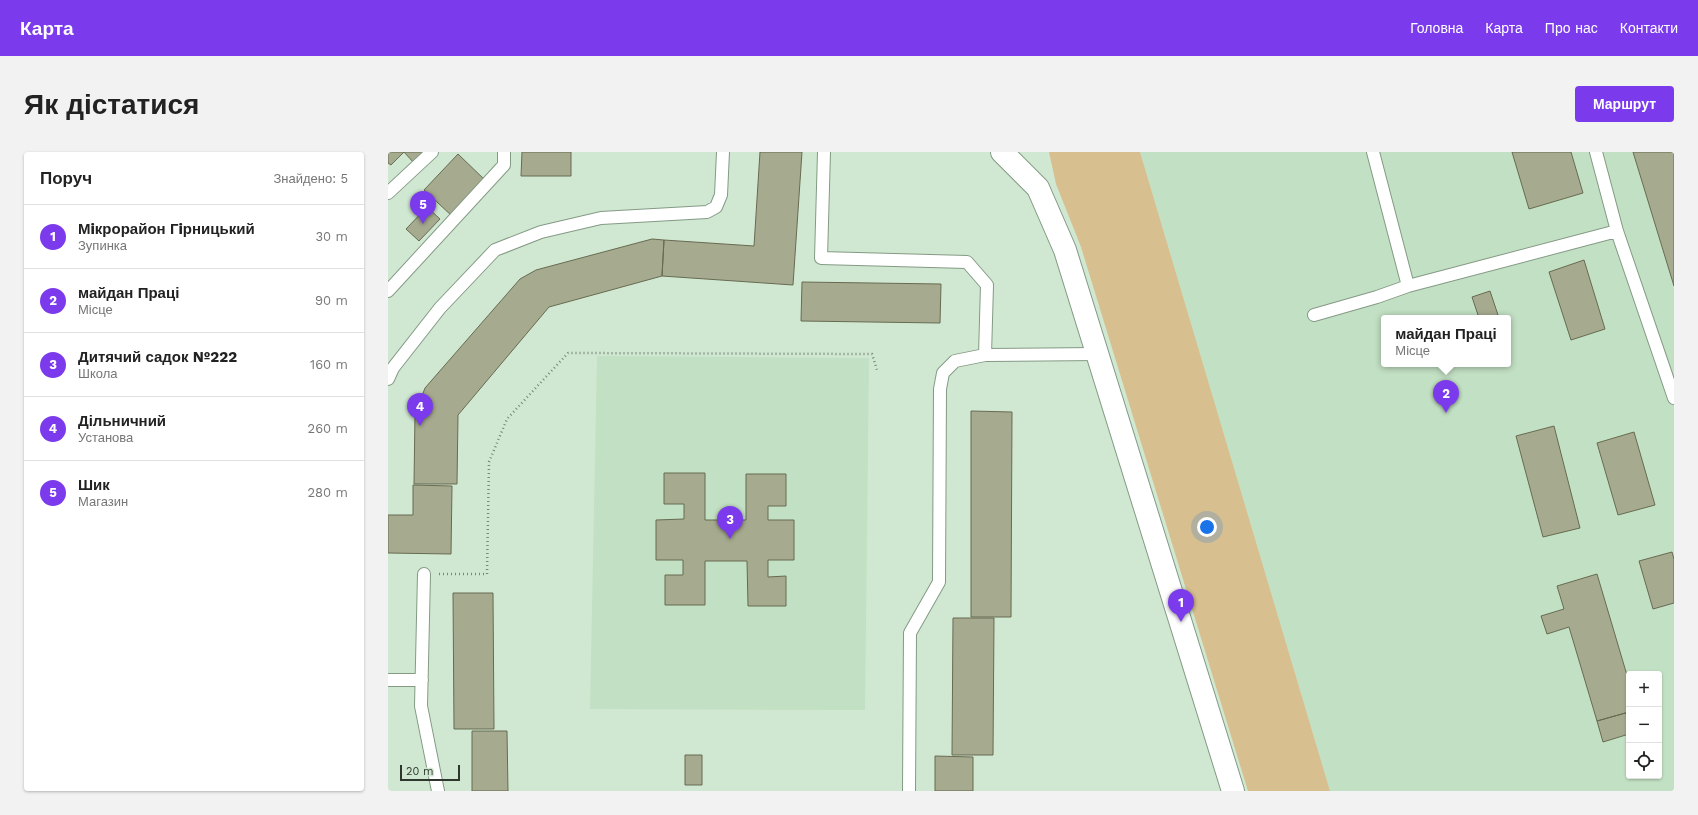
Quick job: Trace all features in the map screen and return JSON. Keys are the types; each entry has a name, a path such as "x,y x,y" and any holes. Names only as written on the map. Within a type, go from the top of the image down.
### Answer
{"street":[{"path":"1002,152 1038,188 1066,250 1233,791"}],"lane":[{"path":"388,193 432,152"},
{"path":"388,291 504,165 504,152"},
{"path":"388,379 393,368 440,308 495,250 541,232 601,218 650,214 707,212 716,207 721,195 723,152"},
{"path":"824,152 821,258 967,262 986,285 985,355"},
{"path":"1373,152 1408,286"},
{"path":"1596,152 1617,231 1674,398"},
{"path":"1314,315 1377,297 1408,286 1617,231"},
{"path":"909,791 910,632 939,582 940,389 943,373 955,361 985,355 1098,354"},
{"path":"424,574 421,706 438,791"},
{"path":"388,680 422,680"}],"path":[{"path":"424,574 487,574 489,462 507,419 568,353 872,354 877,370"}],"shaded area":[{"path":"1049,152 1140,152 1330,791 1248,791 1081,247 1056,184"},
{"path":"1140,152 1674,152 1674,791 1330,791"},
{"path":"597,356 869,358 865,710 590,709"}],"building":[{"path":"388,152 404,152 391,165 388,163"},
{"path":"404,152 425,152 414,163"},
{"path":"522,152 571,152 571,176 521,176"},
{"path":"760,152 802,152 793,285 662,276 664,240 754,246"},
{"path":"1512,152 1571,152 1583,193 1529,209"},
{"path":"1633,152 1674,152 1674,286"},
{"path":"458,154 486,181 452,216 424,190"},
{"path":"427,207 440,219 419,241 406,229"},
{"path":"652,239 664,240 662,276 549,307 458,415 457,484 414,484 415,414 425,388 520,279 536,270"},
{"path":"1584,260 1605,329 1571,340 1549,272"},
{"path":"802,282 941,284 940,323 801,321"},
{"path":"1490,291 1498,315 1478,315 1472,297"},
{"path":"971,411 1012,412 1011,617 971,617"},
{"path":"1554,426 1580,528 1543,537 1516,436"},
{"path":"1634,432 1655,505 1618,515 1597,443"},
{"path":"664,473 705,473 705,520 746,520 746,474 786,474 786,506 768,506 768,520 794,520 794,560 768,560 768,577 786,576 786,606 748,606 747,561 705,561 705,605 665,605 665,575 683,575 683,560 656,560 656,520 684,519 684,504 664,504"},
{"path":"413,485 452,486 451,554 388,553 388,515 413,515"},
{"path":"1672,552 1674,559 1674,603 1653,609 1639,561"},
{"path":"1597,574 1626,672 1626,713 1597,721 1569,627 1547,634 1541,616 1564,609 1557,586"},
{"path":"453,593 493,593 494,729 454,729"},
{"path":"953,618 994,618 993,755 952,755"},
{"path":"1626,713 1626,735 1603,742 1597,721"},
{"path":"472,731 507,731 508,791 472,791"},
{"path":"685,755 702,755 702,785 685,785"},
{"path":"935,756 973,757 973,791 935,791"}],"place":[{"name":"Шик","path":"423,224"},
{"name":"майдан Праці","path":"1446,413"},
{"name":"Дільничний","path":"420,426"},
{"name":"Дитячий садок №222","path":"730,539"},
{"name":"Мiкрорайон Гiрницький","path":"1181,622"}]}
